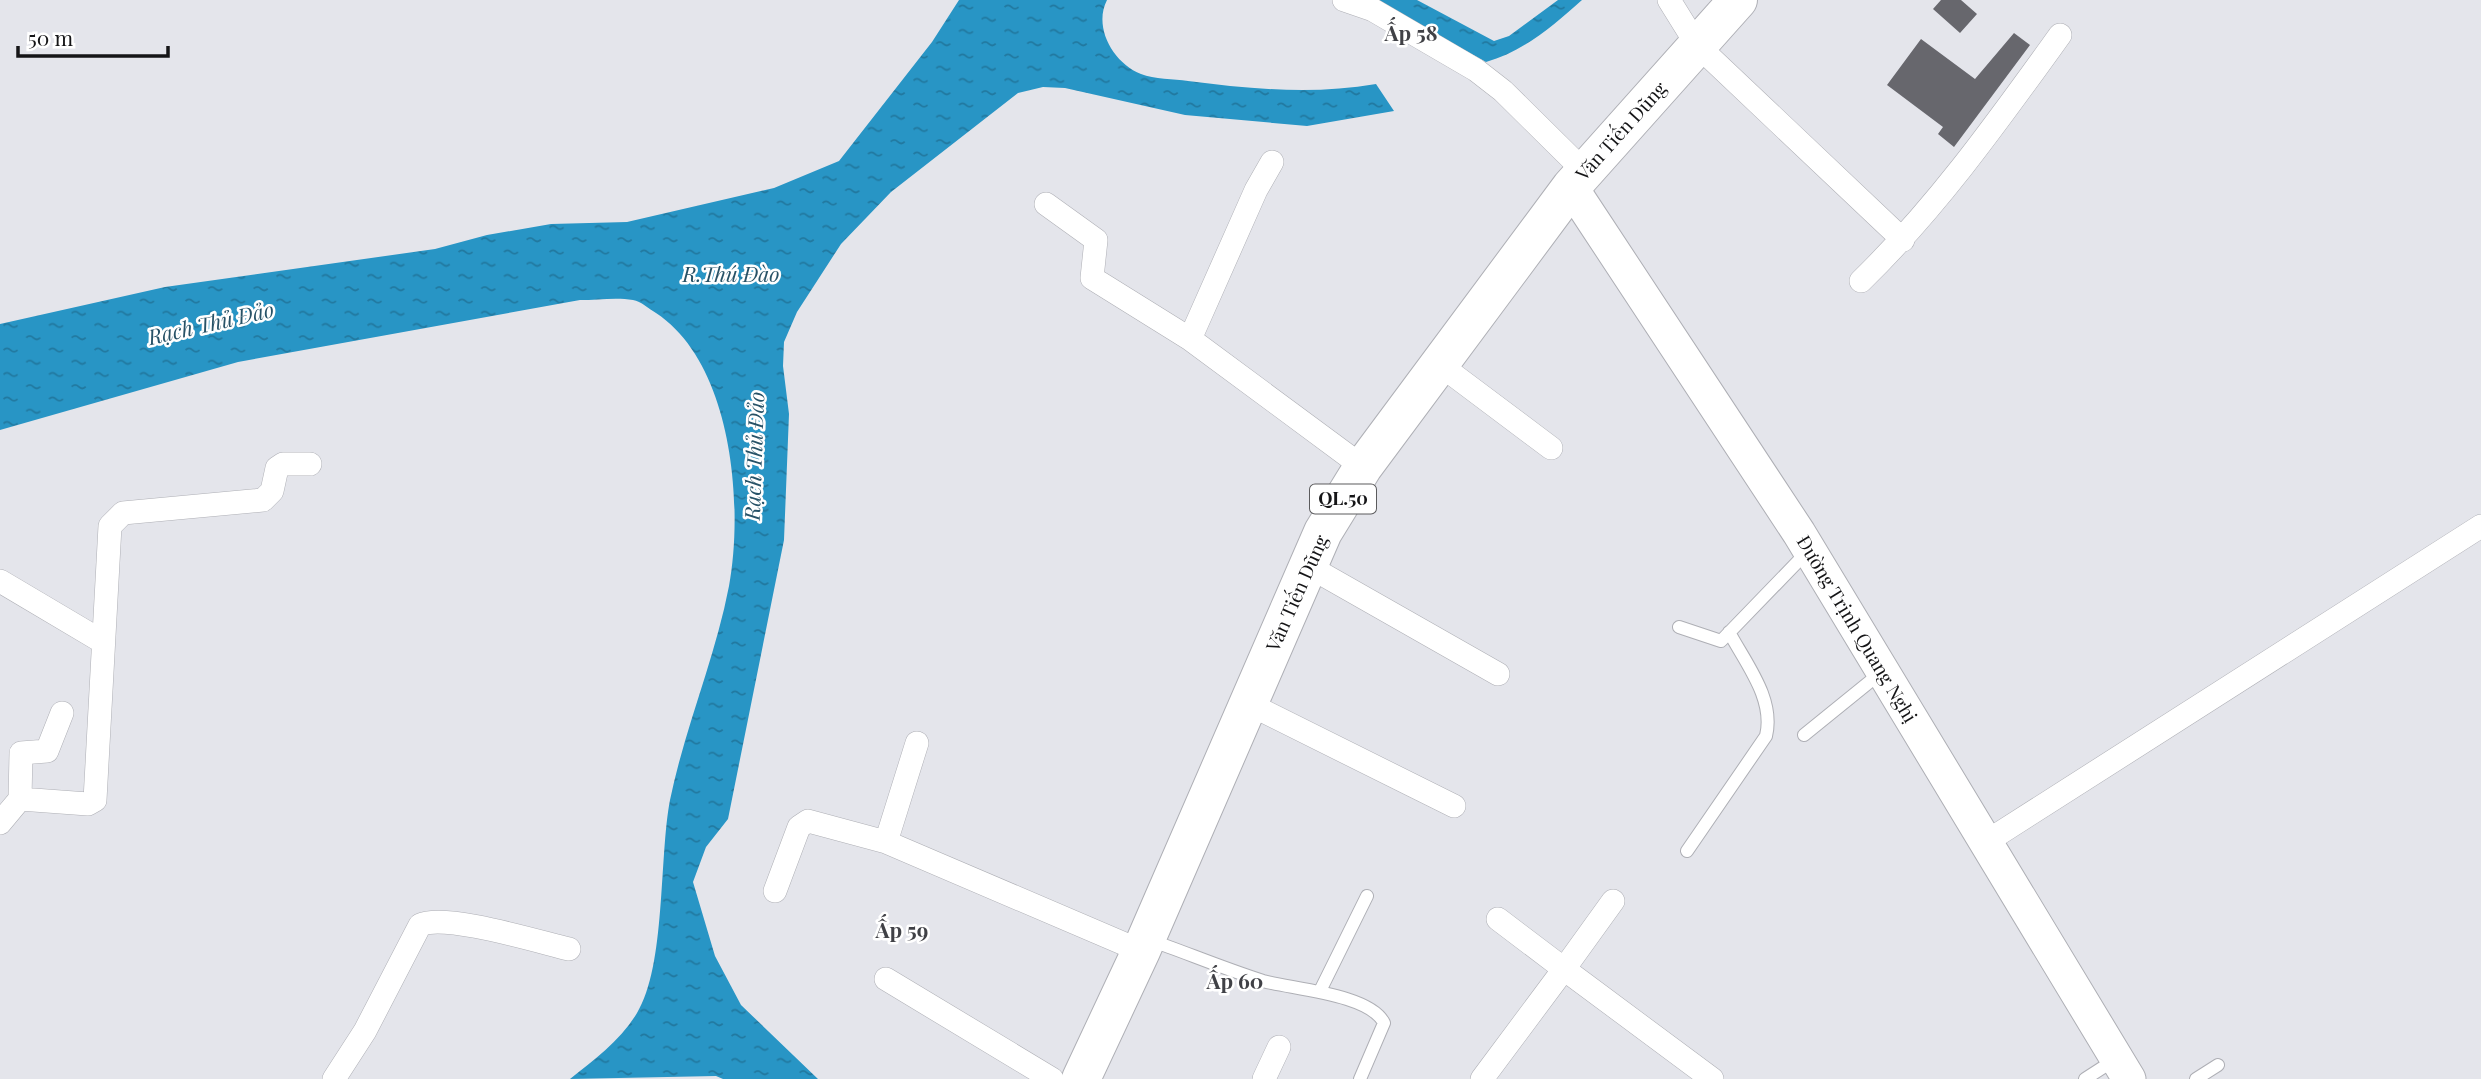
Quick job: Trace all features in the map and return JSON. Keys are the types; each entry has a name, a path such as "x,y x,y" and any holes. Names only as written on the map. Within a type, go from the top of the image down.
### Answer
{"highway":[{"name":"Văn Tiến Dũng","path":"1081,1079 1144,944 1323,532 1363,467 1578,179 1738,0"}],"main road":[{"name":"Đường Trịnh Quang Nghị","path":"1578,179 1809,550 2123,1069"}],"street":[{"path":"1344,0 1373,10 1476,70 1503,91 1578,179"},
{"path":"1669,0 1697,45 1903,240"},
{"path":"1861,281 1903,240 1983,141 2060,36"},
{"path":"1189,339 1256,190 1272,162"},
{"path":"1046,204 1096,240 1092,278 1189,339 1363,467"},
{"path":"1439,364 1551,448"},
{"path":"20,799 88,804 95,800 110,526 117,517 123,513 263,500 272,491 276,467 283,464 310,464"},
{"path":"1986,842 2481,526"},
{"path":"1308,566 1499,674"},
{"path":"0,581 103,642"},
{"path":"1248,703 1454,806"},
{"path":"0,823 20,799 21,753 47,751 62,713"},
{"path":"886,842 917,743"},
{"path":"775,891 799,827 808,821 886,842 1144,944"},
{"path":"1482,1079 1614,901"},
{"path":"1498,919 1712,1079"},
{"path":"334,1079 365,1031 414,931 426,922 451,923 569,949"},
{"path":"886,979 1052,1079"},
{"path":"1264,1079 1279,1047"}],"lane":[{"path":"1679,627 1721,641 1809,550"},
{"path":"1686,851 1766,736 1770,719 1767,704 1730,632"},
{"path":"1804,735 1882,671"},
{"path":"1320,991 1367,896"},
{"path":"1144,944 1267,982 1340,997 1382,1019 1382,1029 1360,1079"},
{"path":"2196,1079 2218,1065"},
{"path":"2085,1079 2123,1069"}],"water":[{"name":"R.Thú Đào","path":"959,0 1107,0 1102,21 1108,43 1122,62 1141,74 1164,79 1282,90 1376,84 1394,111 1307,126 1185,115 1065,88 1043,87 1018,93 891,192 841,244 797,312 784,342 783,366 789,414 784,540 728,819 706,847 693,882 715,956 741,1005 818,1079 723,1079 716,1076 570,1079 623,1032 637,1013 646,993 657,940 670,800 729,586 735,516 727,438 702,365 682,336 642,303 620,299 580,300 238,362 0,430 0,324 165,287 435,249 487,235 551,224 627,222 774,188 839,161 932,42"},
{"path":"1374,0 1417,0 1494,41 1509,36 1558,0 1582,0 1525,45 1486,62"}],"building":[{"path":"1941,0 1961,0 1977,14 1960,33 1933,9"},
{"path":"2014,33 2030,45 1954,147 1938,134 1943,127 1887,85 1921,39 1975,79"}],"district":[{"name":"Ấp 58","path":"1411,34"},
{"name":"Ấp 59","path":"902,931"},
{"name":"Ấp 60","path":"1235,982"}],"water label":[{"name":"Rạch Thủ Đảo","path":"211,324"},
{"name":"Rạch Thủ Đảo","path":"755,456"}]}
